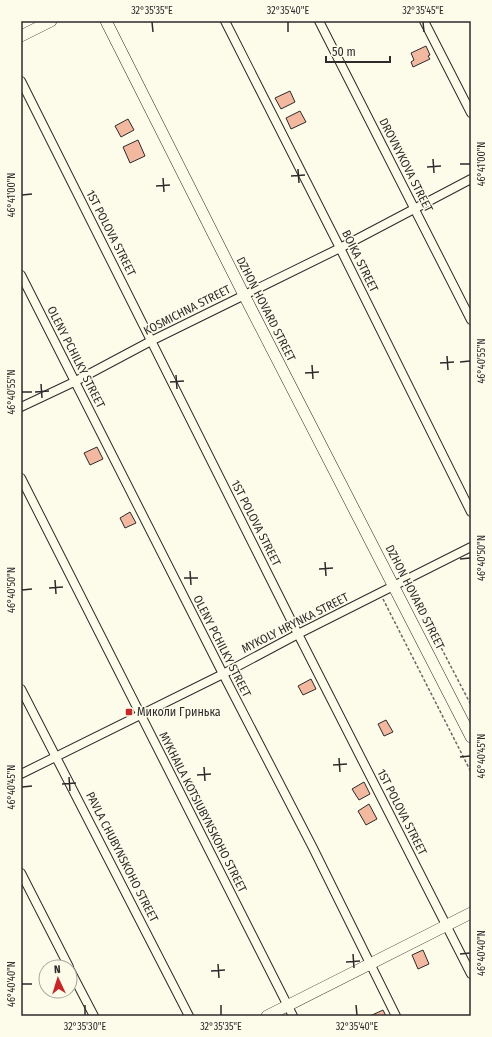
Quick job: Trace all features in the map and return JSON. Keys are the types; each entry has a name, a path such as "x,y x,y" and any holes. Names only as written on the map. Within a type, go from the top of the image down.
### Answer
{"street":[{"path":"21,36 50,21"},
{"name":"DZHON HOVARD STREET","path":"106,21 244,295 395,586 471,737"},
{"name":"BOIKA STREET","path":"225,21 471,512"},
{"name":"DROVNYKOVA STREET","path":"319,21 471,320"},
{"path":"424,21 471,113"},
{"name":"1ST POLOVA STREET","path":"21,81 298,634 471,974"},
{"name":"KOSMICHNA STREET","path":"21,408 151,341 340,248 471,179"},
{"name":"OLENY PCHILKY STREET","path":"21,275 223,674 314,848 369,964 396,1016"},
{"name":"MYKHAILA KOTSIUBYNSKOHO STREET","path":"21,478 293,1016"},
{"name":"MYKOLY HRYNKA STREET","path":"21,774 223,674 298,634 471,547"},
{"name":"PAVLA CHUBYNSKOHO STREET","path":"21,688 189,1016"},
{"path":"21,873 64,959"},
{"path":"267,1016 471,913"},
{"path":"78,985 94,1016"}],"path":[{"path":"406,580 471,705"},
{"path":"380,593 471,772"}],"building":[{"path":"426,46 430,59 413,67 411,62 414,60 411,53"},
{"path":"290,91 295,102 281,109 275,98"},
{"path":"300,111 306,122 291,129 286,118"},
{"path":"128,119 134,130 121,137 115,126"},
{"path":"138,140 145,156 130,163 123,147"},
{"path":"97,447 103,459 90,465 84,453"},
{"path":"130,512 136,523 125,528 120,518"},
{"path":"311,679 316,689 303,695 298,686"},
{"path":"386,720 393,732 384,736 378,724"},
{"path":"364,782 370,794 359,800 352,789"},
{"path":"369,804 377,819 366,825 358,811"},
{"path":"423,950 429,964 418,969 412,955"},
{"path":"383,1010 386,1016 370,1016"}],"place":[{"name":"Миколи Гринька","path":"129,712"}]}
